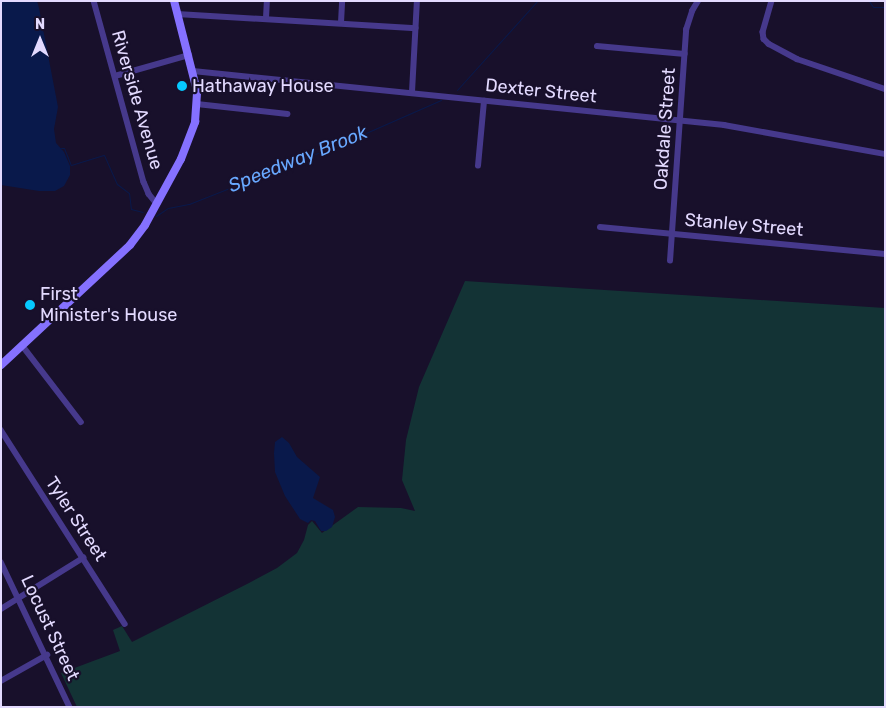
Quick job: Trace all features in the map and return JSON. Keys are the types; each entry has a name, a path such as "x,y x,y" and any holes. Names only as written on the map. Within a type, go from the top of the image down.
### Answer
{"main road":[{"path":"1,365 118,258 142,230 191,138 197,104 193,71 174,1"}],"street":[{"name":"Riverside Avenue","path":"94,1 144,182 149,194 157,204"},
{"path":"266,18 267,1"},
{"path":"341,23 342,1"},
{"path":"412,92 417,1"},
{"name":"Oakdale Street","path":"670,261 688,21 698,1"},
{"path":"772,1 763,32 764,39 769,44 797,59 885,89"},
{"path":"177,14 416,28"},
{"path":"597,46 685,54"},
{"path":"115,76 189,56"},
{"name":"Dexter Street","path":"193,71 724,125 885,154"},
{"path":"478,166 484,101"},
{"path":"197,104 287,114"},
{"name":"Stanley Street","path":"600,227 885,254"},
{"path":"22,345 81,422"},
{"name":"Tyler Street","path":"1,430 125,624"},
{"path":"1,609 83,558"},
{"name":"Locust Street","path":"1,562 20,598 70,707"},
{"path":"1,681 47,656"}],"green space":[{"path":"465,281 885,308 885,707 77,707 61,673 120,651 113,630 122,626 132,642 277,568 297,553 304,540 308,525 312,521 322,533 358,507 401,508 415,511 402,480 406,440 419,387"}],"water":[{"path":"1,1 37,1 39,8 58,107 54,129 56,143 64,152 70,166 70,175 64,186 55,191 39,191 1,185"},
{"path":"282,437 289,443 297,457 320,477 313,498 333,510 335,517 332,527 326,531 321,531 315,521 311,520 308,523 300,519 285,496 275,472 274,453 275,442"}],"waterway":[{"name":"Speedway Brook","path":"457,90 537,1"},
{"name":"Speedway Brook","path":"869,1 873,7 885,7"},
{"name":"Speedway Brook","path":"156,216 168,208 189,204 343,143 441,100"},
{"name":"Speedway Brook","path":"61,148 64,148 71,165 104,155 117,184 129,193 131,209 143,212"}],"place":[{"name":"Hathaway House","path":"182,86"},
{"name":"First Minister's House","path":"30,305"}]}
